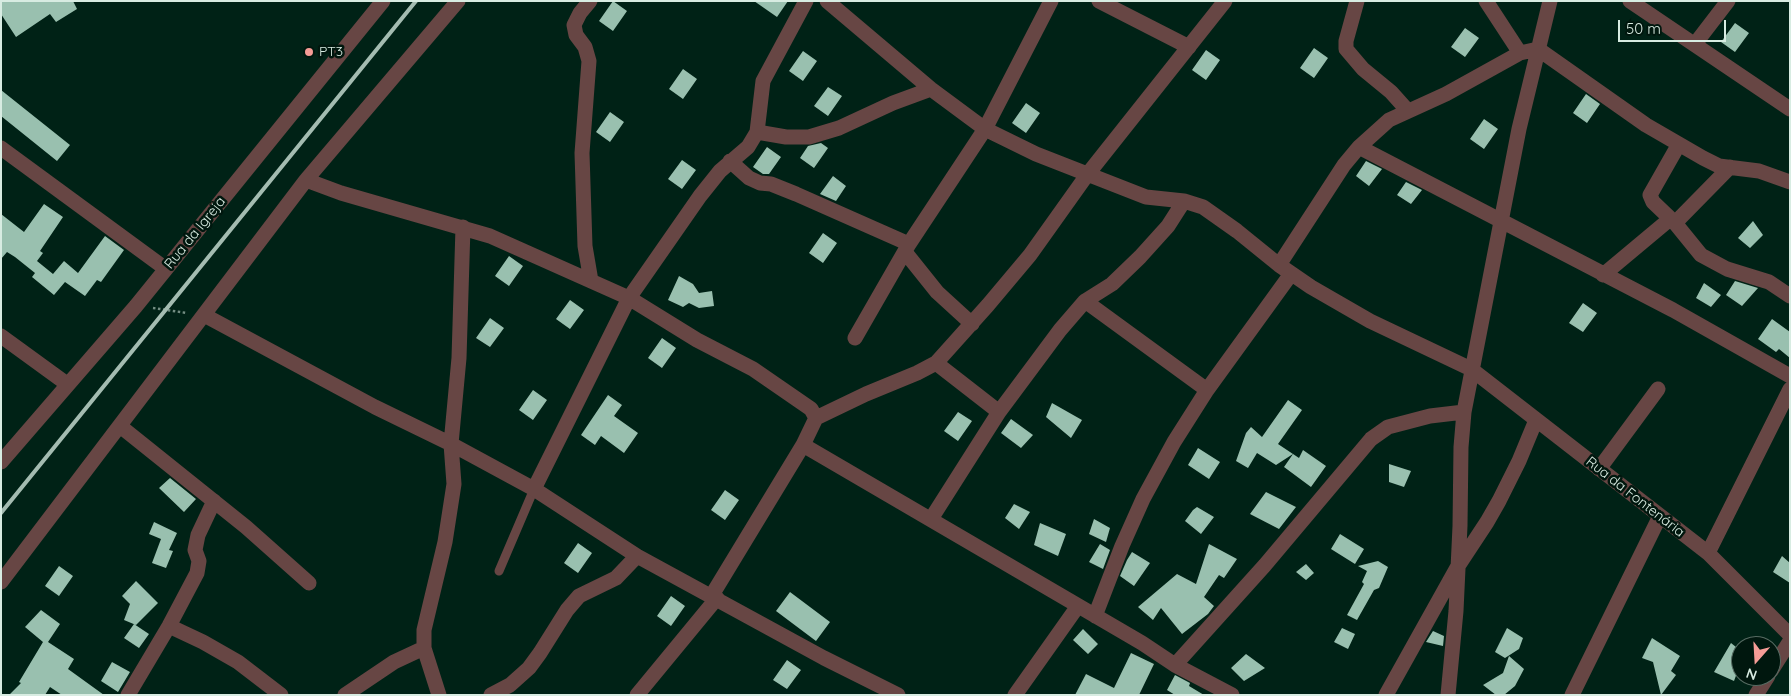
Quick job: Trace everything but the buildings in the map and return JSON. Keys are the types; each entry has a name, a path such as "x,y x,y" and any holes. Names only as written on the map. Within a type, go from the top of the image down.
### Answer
{"street":[{"name":"Rua da Igreja","path":"1,462 136,306 384,1"},
{"path":"1,582 306,180 458,1"},
{"path":"590,1 580,13 574,25 576,35 585,47 590,61 582,153 586,246 591,281"},
{"path":"534,489 629,298 700,196 730,161 748,147 757,132 763,81 806,1"},
{"name":"Rua da Fontenária","path":"827,1 930,90 985,129 1036,154 1146,198 1184,202 1203,207 1311,288 1370,321 1471,370 1708,553 1790,635"},
{"path":"856,338 907,248 985,129 1051,1"},
{"path":"1099,1 1189,47"},
{"path":"637,695 714,597 803,445 816,418 936,363 972,324 1030,254 1087,175 1225,1"},
{"path":"1357,1 1346,41 1346,49 1362,69 1391,92 1408,111"},
{"path":"1486,1 1520,53"},
{"path":"1448,695 1456,611 1461,447 1464,412 1519,129 1550,1"},
{"path":"1630,1 1790,109"},
{"path":"1695,44 1728,1"},
{"path":"1095,616 1122,546 1143,499 1174,442 1285,270 1344,165 1359,147 1388,120 1446,94 1520,53 1538,49 1646,125 1719,166 1759,171 1790,182"},
{"path":"757,132 786,137 810,137 839,128 893,103 930,90"},
{"path":"1679,144 1650,195 1653,202 1673,221 1701,255 1710,262 1769,282 1790,296"},
{"path":"1359,147 1673,310 1790,376"},
{"path":"1,148 166,269"},
{"path":"730,161 749,178 796,194 907,248 937,292 972,324"},
{"path":"1603,275 1673,221 1730,167"},
{"path":"306,180 341,194 490,236 629,298 697,340 753,368 803,402 811,409 816,418"},
{"path":"931,519 999,412 1060,330 1085,301 1112,284 1140,258 1168,226 1184,202"},
{"path":"439,695 424,648 424,630 444,542 454,484 451,444 459,358 463,227"},
{"path":"1085,301 1207,390"},
{"path":"204,315 375,407 451,444 534,489 637,556 824,658 898,695"},
{"path":"1,336 67,384"},
{"path":"936,363 999,412"},
{"path":"1599,469 1658,389"},
{"path":"1708,553 1790,389"},
{"path":"1175,665 1264,565 1371,439 1388,427 1430,416 1464,412"},
{"path":"1386,695 1458,566 1499,501 1536,420"},
{"path":"120,426 214,502 309,583"},
{"path":"803,445 1175,665 1232,695"},
{"path":"128,695 169,626 197,573 199,561 195,550 198,535 214,502"},
{"path":"1572,695 1660,516"},
{"path":"491,695 510,685 529,668 579,596 616,578 637,556"},
{"path":"1015,695 1078,606"},
{"path":"169,626 203,642 238,662 281,695"},
{"path":"1781,655 1790,641"},
{"path":"345,695 394,662 424,648"}],"lane":[{"path":"499,571 534,489"}],"path":[{"path":"136,306 204,315"}],"railway":[{"path":"1,513 416,1"}],"place":[{"name":"PT3","path":"309,52"}]}
